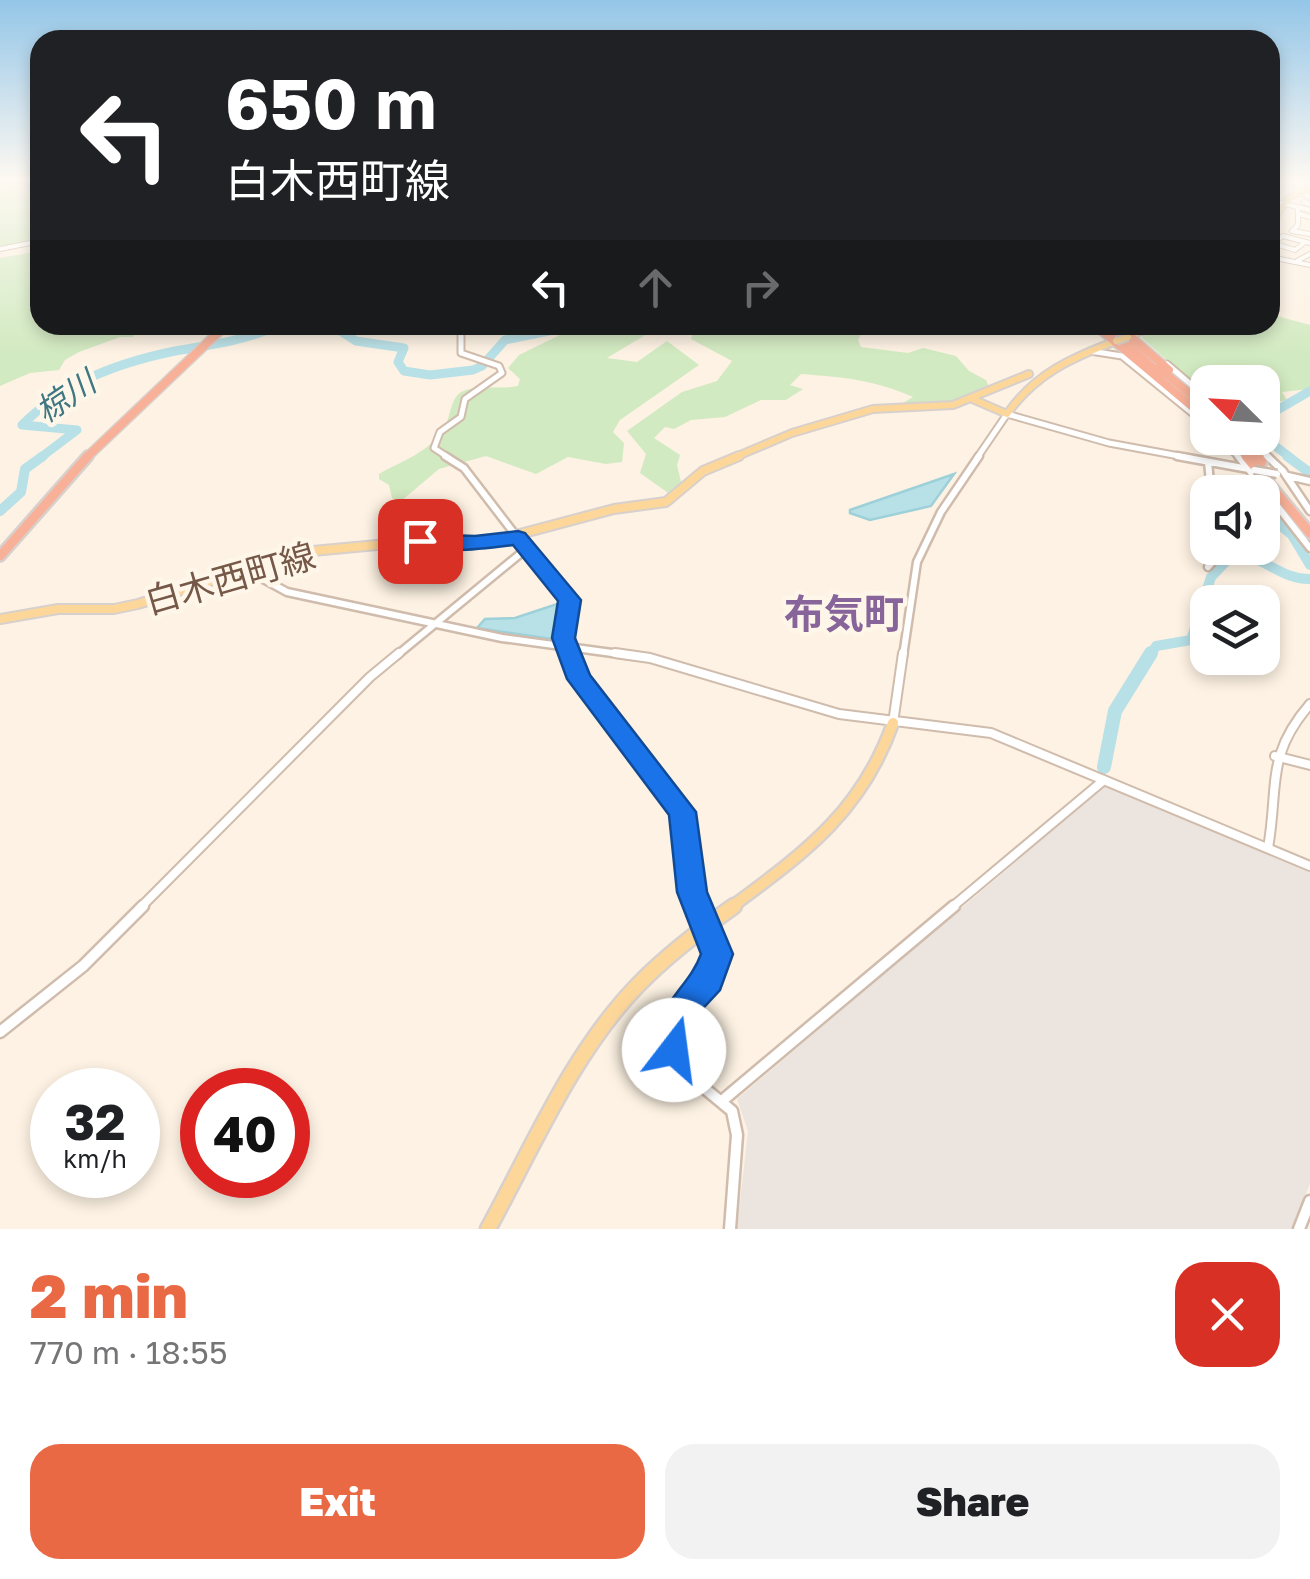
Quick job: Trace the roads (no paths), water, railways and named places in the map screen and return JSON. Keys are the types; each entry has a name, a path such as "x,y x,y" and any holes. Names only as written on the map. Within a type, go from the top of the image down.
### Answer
{"highway":[{"path":"0,545 83,451 212,335"},
{"path":"1106,335 1190,399"},
{"path":"1122,335 1190,396"},
{"path":"1129,336 1190,394"},
{"path":"0,556 82,460 184,359"},
{"path":"1246,455 1310,533"},
{"path":"1255,466 1310,523"}],"main road":[{"path":"970,398 1007,414 1034,378 1129,336"},
{"name":"白木西町線","path":"0,619 58,608 138,604 302,552 420,541 475,543 518,538 600,512 669,501 703,471 776,439 856,413 879,408 941,408 1030,374"},
{"path":"488,1229 609,1020 652,970 846,810 876,772 893,723"}],"street":[{"path":"1280,246 1295,250 1307,243"},
{"path":"0,249 30,244"},
{"path":"1297,261 1310,254"},
{"path":"1280,258 1310,265"},
{"path":"461,335 461,353 501,368 502,375 465,400 460,419 440,432 433,446 436,452 464,468 570,600 564,646 579,679 682,812 692,892 717,954 708,979 678,1017 674,1058 704,1090 732,1111 736,1135 730,1229"},
{"path":"1090,352 1122,356 1190,400"},
{"path":"893,723 917,562 941,512 1007,414 1066,433 1208,462 1255,466 1309,480"},
{"path":"1266,455 1287,476 1310,511"},
{"path":"1208,462 1209,475"},
{"path":"1255,466 1310,548"},
{"path":"0,1032 84,966 370,677 526,548"},
{"path":"244,569 287,592 436,623 650,658 839,714 991,732 1310,866"},
{"path":"1268,848 1274,756 1286,732 1310,704"},
{"path":"1274,756 1310,765"},
{"path":"722,1100 1104,780"},
{"path":"1299,1229 1310,1200"}],"water":[{"path":"954,474 931,506 870,520 850,513 850,510"},
{"path":"566,601 563,617 551,639 477,628 485,619 515,618"}],"waterway":[{"name":"椋川","path":"40,458 77,430 22,425 74,386 133,362 252,335"},
{"name":"椋川","path":"347,335 356,341 404,348 398,362 404,371 430,375 473,370 482,366 505,340 529,335"},
{"path":"1280,408 1310,391"},
{"path":"1280,450 1291,458"},
{"name":"椋川","path":"0,511 21,492 25,469 43,456"},
{"path":"1287,456 1310,473"},
{"path":"1280,525 1292,535 1310,565"},
{"path":"1150,656 1156,646 1191,640 1211,577 1233,554 1253,558 1290,576 1310,579"},
{"path":"1104,767 1115,711 1151,653"}],"district":[{"name":"布気町","path":"844,613"}]}
